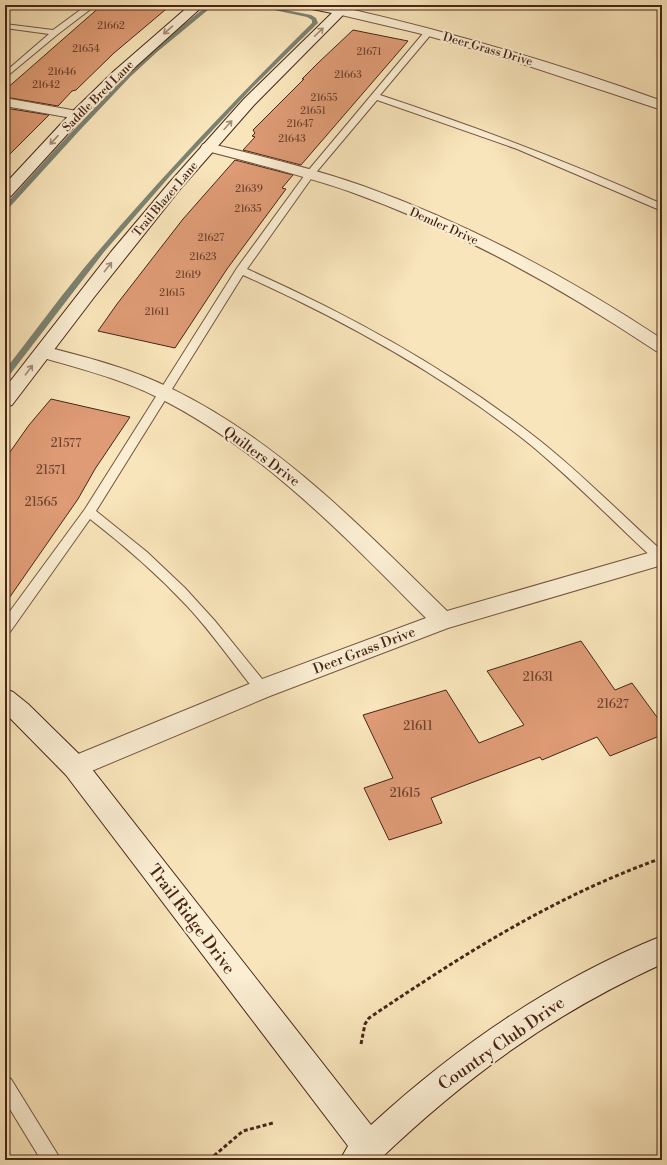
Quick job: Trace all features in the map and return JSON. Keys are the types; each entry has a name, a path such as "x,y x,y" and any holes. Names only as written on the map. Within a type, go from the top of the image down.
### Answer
{"street":[{"name":"Saddle Bred Lane","path":"5,193 77,115 148,48 198,5"},
{"name":"Deer Grass Drive","path":"310,5 430,32 528,60 662,106"},
{"name":"Trail Blazer Lane","path":"5,401 123,248 208,147 296,54 341,11"},
{"path":"5,102 77,115"},
{"name":"Demler Drive","path":"208,147 310,174 417,214 496,249 568,288 662,347"},
{"name":"Quilters Drive","path":"43,352 107,370 164,392 220,425 275,462 305,487 355,532 443,621"},
{"name":"Deer Grass Drive","path":"75,768 262,689 443,621 661,558"},
{"name":"Trail Ridge Drive","path":"5,699 25,716 75,768 362,1154"},
{"name":"Country Club Drive","path":"362,1154 451,1075 503,1038 564,998 662,950"}],"lane":[{"path":"5,76 55,32 92,5"},
{"path":"5,26 55,32"},
{"path":"5,628 88,512 241,270 310,174 374,96 430,32"},
{"path":"374,96 451,120 546,156 662,208"},
{"path":"241,270 298,294 336,314 413,357 456,385 534,443 575,477 661,558"},
{"path":"88,512 123,537 168,579 193,605 262,689"},
{"path":"5,1085 52,1160"}],"path":[{"path":"361,1044 365,1024 369,1018 432,975 548,907 642,864 662,858"},
{"path":"209,1160 243,1131 273,1123"}],"building":[{"path":"102,5 171,5 114,53 76,90 72,91 58,106 5,97 5,90"},
{"path":"353,30 408,41 301,165 243,150 255,137 252,136 255,133 253,130 318,63"},
{"path":"5,108 49,115 5,159"},
{"path":"235,160 293,175 282,188 286,189 227,269 175,348 98,331 183,219"},
{"path":"51,399 130,417 95,469 78,499 5,604 5,459 29,425"},
{"path":"581,641 615,690 632,683 662,724 662,735 610,756 597,737 542,760 540,757 431,798 442,823 389,840 364,788 393,778 363,715 446,690 479,743 524,725 487,671"}],"waterway":[{"path":"5,209 78,128 128,76 182,27 211,5"},
{"path":"5,375 102,251 168,175 250,87 315,23 314,19 309,16 253,5"}]}
